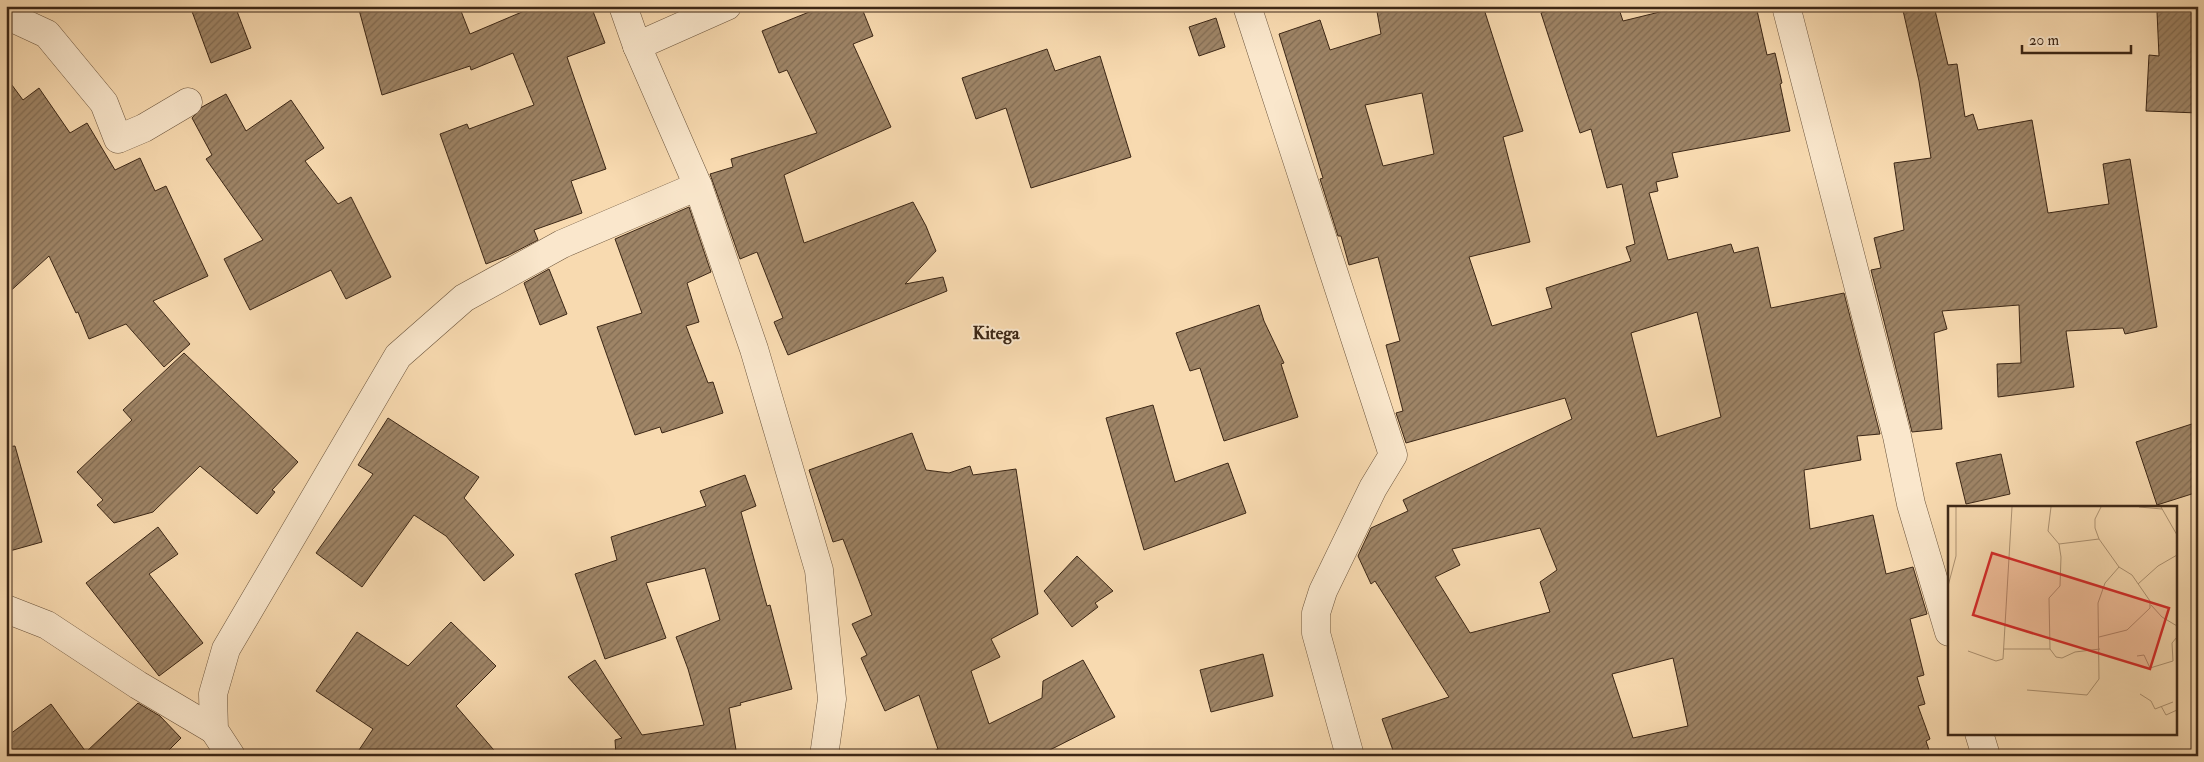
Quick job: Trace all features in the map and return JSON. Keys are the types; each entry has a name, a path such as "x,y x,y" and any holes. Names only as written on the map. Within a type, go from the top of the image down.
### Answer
{"street":[{"path":"623,6 637,46 698,186 754,348 820,570 832,699 824,756"},
{"path":"637,46 726,6"},
{"path":"1247,6 1393,455 1372,488 1323,591 1316,613 1316,633 1350,756"},
{"path":"1786,6 1897,436 1911,504 1948,629"},
{"path":"6,15 47,34 104,103 118,138 144,128 188,102"},
{"path":"214,730 213,694 226,649 398,356 464,298 562,244 698,186"},
{"path":"6,609 47,625 138,685 214,730 231,756"},
{"path":"1979,734 1986,756"}],"building":[{"path":"190,6 235,6 251,48 211,63"},
{"path":"358,6 459,6 470,34 536,6 591,6 605,43 567,57 606,169 571,181 582,213 534,230 538,240 486,264 440,134 467,124 469,129 534,105 513,53 471,70 470,66 382,95"},
{"path":"824,6 861,6 873,36 853,44 891,127 784,175 804,243 913,202 926,226 936,251 905,284 943,277 947,291 788,355 774,322 783,318 757,252 740,259 710,174 733,167 731,159 817,133 787,70 779,73 762,31"},
{"path":"1376,6 1483,6 1523,131 1503,137 1530,242 1469,257 1492,326 1552,308 1546,288 1631,261 1626,247 1635,244 1622,184 1607,188 1591,129 1580,133 1541,13 1563,6 1618,6 1623,21 1684,6 1756,6 1767,55 1775,53 1790,131 1672,153 1678,177 1656,182 1658,191 1649,193 1668,260 1731,244 1734,253 1758,247 1771,308 1844,293 1880,434 1857,436 1861,460 1804,470 1810,529 1873,515 1886,574 1913,567 1927,614 1910,619 1924,675 1917,677 1925,704 1918,706 1930,739 1926,741 1931,756 1395,756 1382,719 1449,697 1375,581 1371,584 1358,556 1371,528 1408,511 1403,500 1572,419 1565,398 1406,443 1396,413 1403,411 1386,345 1400,341 1378,257 1349,265 1341,236 1338,236 1320,179 1323,178 1279,34 1320,20 1330,50 1381,34","holes":["1422,93 1434,154 1383,166 1365,105","1697,312 1721,417 1657,437 1631,333","1540,528 1557,570 1540,582 1550,612 1470,633 1435,577 1460,565 1452,549","1673,658 1688,726 1633,738 1612,674"]},
{"path":"1902,6 1934,6 1948,65 1957,64 1965,117 1973,114 1978,130 2032,120 2048,213 2109,204 2103,164 2130,159 2157,327 2125,334 2123,328 2066,331 2074,387 1998,397 1997,364 2021,363 2019,305 1942,311 1947,329 1934,333 1942,429 1912,432 1871,270 1881,268 1874,238 1904,230 1894,163 1931,158 1919,81"},
{"path":"2198,9 2198,113 2146,111 2149,55 2159,56 2157,12"},
{"path":"1216,18 1225,47 1199,56 1189,27"},
{"path":"1047,49 1055,71 1100,56 1131,157 1031,188 1006,108 976,119 962,78"},
{"path":"6,77 23,100 39,88 70,133 87,123 115,170 140,158 155,191 166,186 208,276 153,301 190,344 164,367 126,324 89,339 78,312 76,313 49,256 6,295"},
{"path":"226,94 246,131 291,100 324,148 305,161 338,204 351,197 391,277 346,299 331,270 250,310 224,259 263,240 206,159 212,155 192,118 202,107"},
{"path":"689,207 711,272 687,283 699,322 686,326 708,383 713,382 723,413 662,433 660,427 635,435 597,327 642,313 615,239"},
{"path":"549,269 567,314 540,325 524,283"},
{"path":"1259,305 1264,321 1284,363 1281,364 1298,417 1224,441 1200,368 1190,371 1176,333"},
{"path":"184,353 298,462 272,490 275,492 257,514 200,466 153,512 114,523 97,505 103,500 77,472 132,420 123,410"},
{"path":"1153,405 1175,482 1228,463 1246,513 1144,550 1106,418"},
{"path":"388,418 479,477 464,498 514,555 484,581 446,536 414,515 362,587 316,553 373,474 358,465"},
{"path":"2198,422 2198,492 2157,505 2136,442"},
{"path":"912,433 926,470 949,473 970,466 973,475 1016,469 1038,614 991,639 1000,657 971,671 989,724 1042,698 1043,681 1083,660 1115,717 1038,756 924,756 938,749 919,695 885,711 861,658 867,655 852,624 872,615 843,539 833,542 809,470"},
{"path":"15,446 42,542 6,552 6,447"},
{"path":"2001,454 2010,494 1966,504 1956,463"},
{"path":"745,475 756,506 741,512 767,606 770,605 792,689 740,703 741,705 729,708 737,756 616,756 615,740 622,738 568,677 595,660 642,735 704,725 688,669 676,637 720,620 705,568 646,583 666,638 605,659 575,574 617,560 611,537 706,506 700,491"},
{"path":"158,527 178,554 149,574 203,643 159,676 86,583"},
{"path":"1077,556 1113,591 1095,603 1098,607 1072,627 1044,591"},
{"path":"451,622 496,666 456,706 499,756 355,756 373,729 316,691 357,632 408,666"},
{"path":"1263,654 1273,696 1211,712 1200,670"},
{"path":"138,703 160,716 181,738 163,756 6,756 6,737 51,704 86,752"}],"district":[{"name":"Kitega","path":"996,333"}]}
